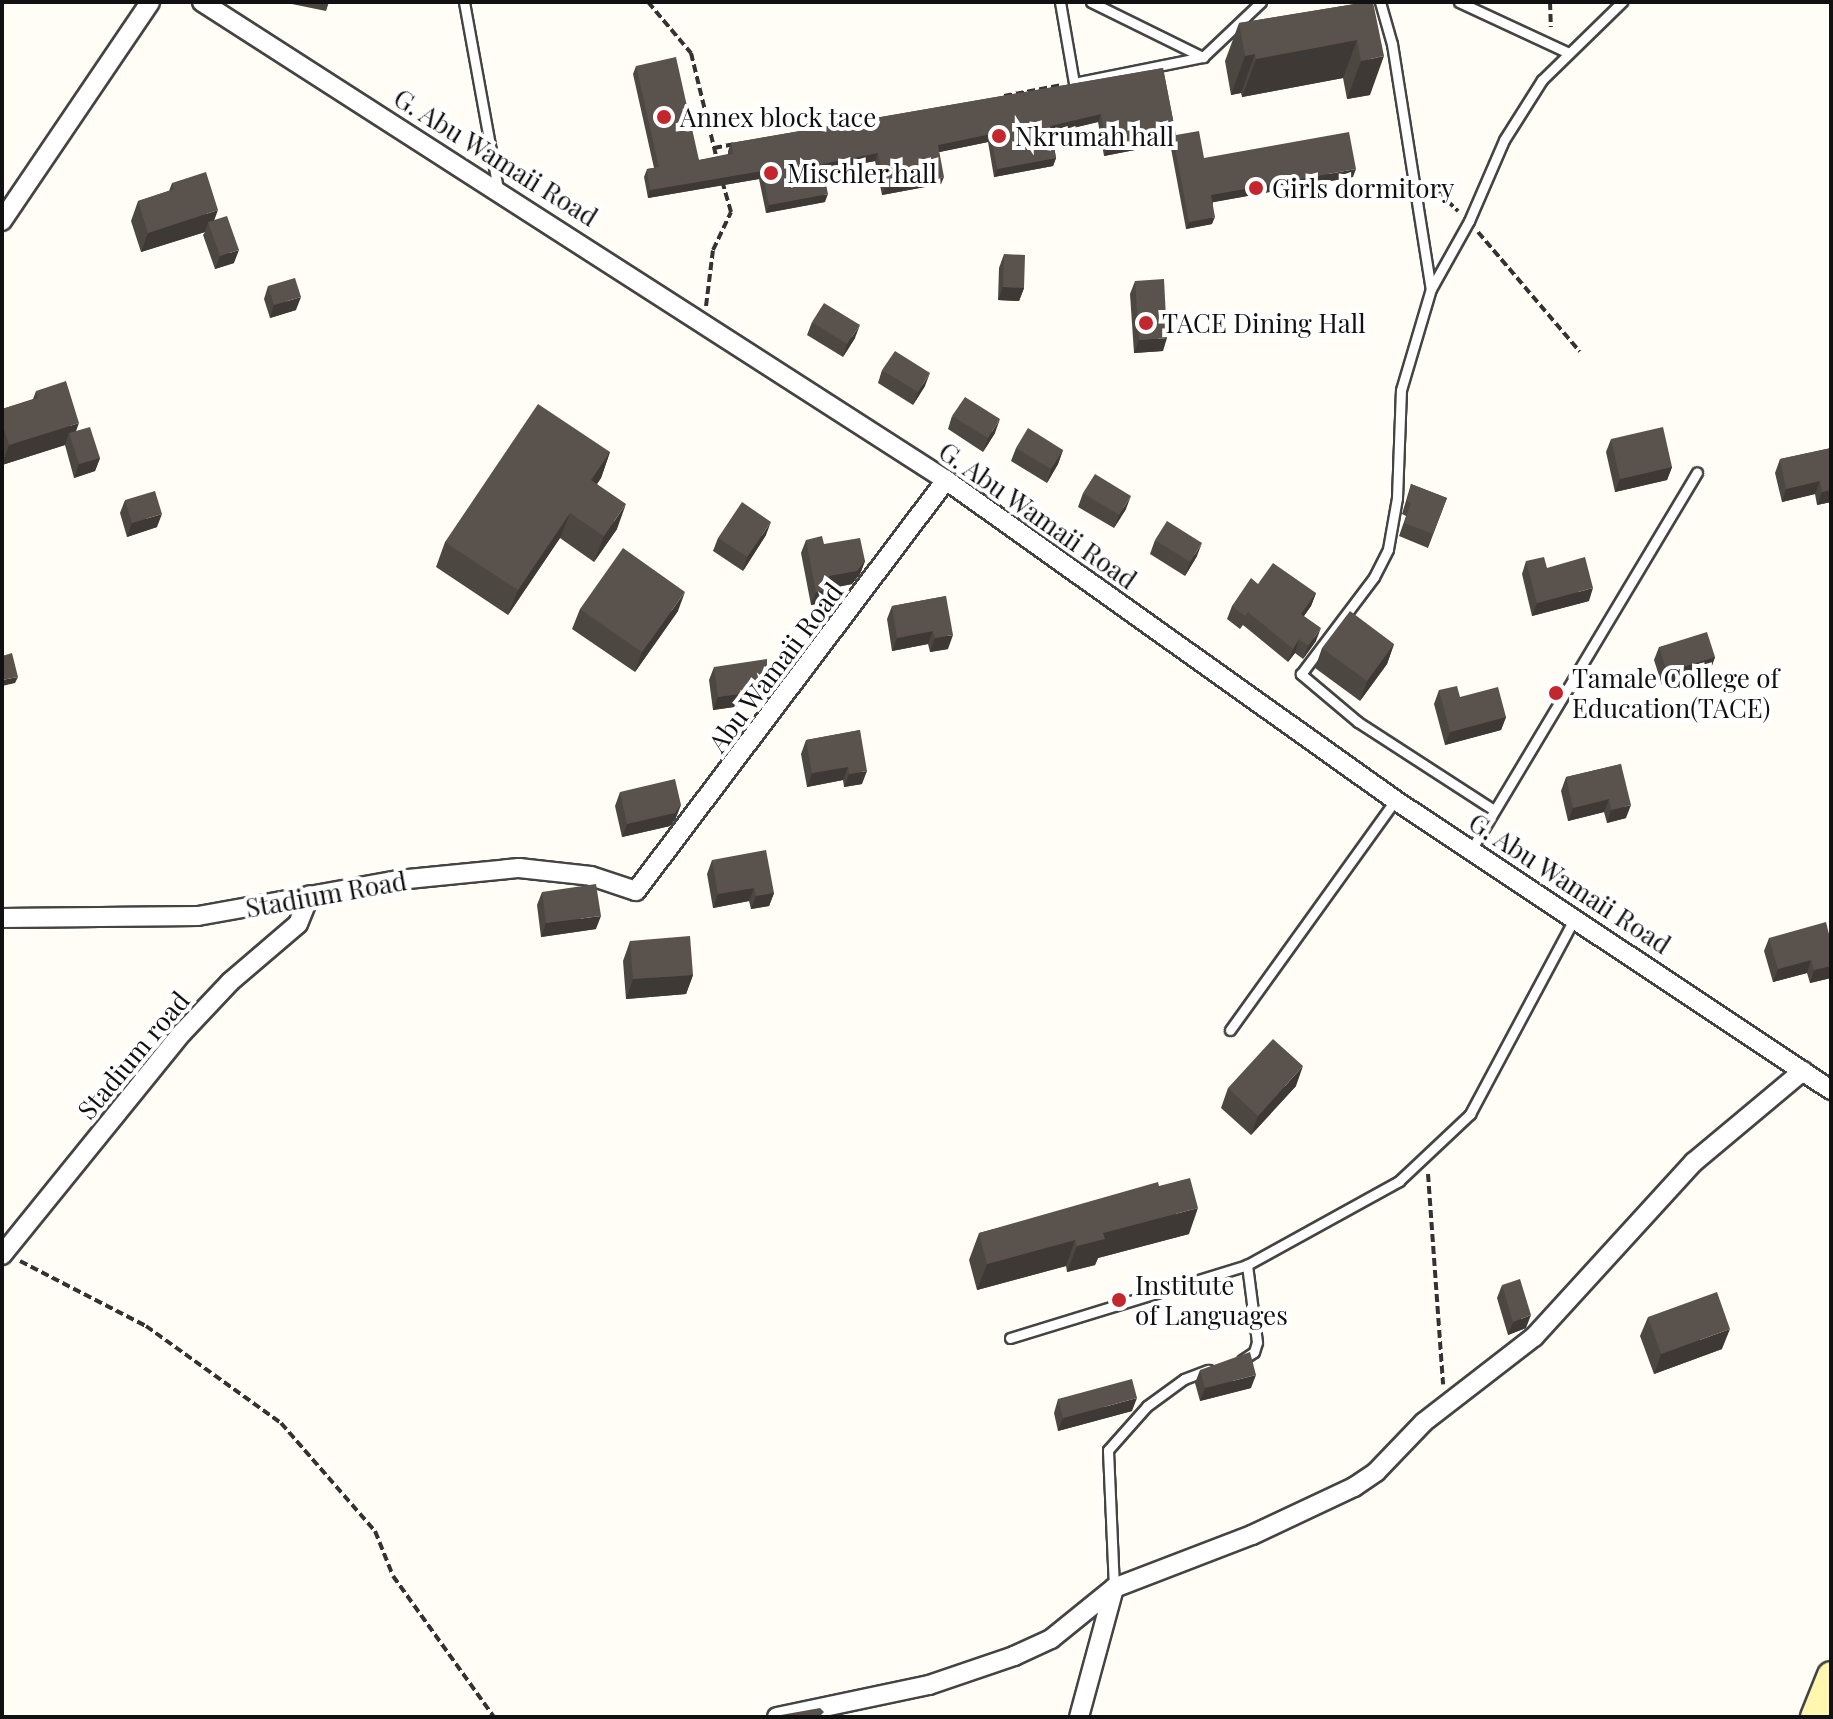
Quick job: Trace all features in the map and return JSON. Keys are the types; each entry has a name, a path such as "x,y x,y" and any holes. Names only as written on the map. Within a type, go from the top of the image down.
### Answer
{"main road":[{"path":"1814,1717 1831,1675"}],"street":[{"path":"2,221 150,2"},
{"name":"G. Abu Wamaii Road","path":"202,2 703,320 946,480 1395,800 1831,1090"},
{"name":"Abu Wamaii Road","path":"644,885 946,480"},
{"name":"Stadium Road","path":"2,918 198,916 310,895 519,868 591,876 625,890 644,885"},
{"name":"Stadium road","path":"3,1253 182,1033 230,982 298,924 310,895"},
{"path":"777,1717 929,1685 1014,1656 1051,1639 1114,1588 1252,1535 1327,1502 1376,1472 1424,1422 1534,1337 1694,1162 1803,1071"},
{"path":"1079,1717 1114,1588"}],"lane":[{"path":"464,2 498,189"},
{"path":"1060,2 1074,83 1203,57 1261,2"},
{"path":"1091,2 1203,57"},
{"path":"1380,2 1414,168 1431,289"},
{"path":"1459,2 1569,53"},
{"path":"1494,810 1358,722 1301,674 1374,577 1388,549 1397,498 1401,390 1431,289 1469,221 1504,140 1542,80 1622,2"},
{"path":"1471,850 1697,473"},
{"path":"1230,1030 1395,800"},
{"path":"1010,1338 1247,1265 1399,1181 1427,1159 1470,1114 1574,919"},
{"path":"1114,1588 1108,1450 1124,1428 1184,1379 1254,1352 1257,1342 1247,1265"}],"path":[{"path":"648,2 691,53 731,212 713,250 713,279 703,320"},
{"path":"1550,2 1551,45"},
{"path":"996,97 1074,83"},
{"path":"714,148 745,142"},
{"path":"1414,168 1469,221 1580,352"},
{"path":"1427,1159 1444,1390"},
{"path":"3,1253 146,1326 281,1423 375,1531 393,1576 494,1717"}],"building":[{"path":"1373,2 1384,56 1361,61 1357,40 1256,59 1255,54 1245,56 1239,23"},
{"path":"676,57 699,160 733,154 731,143 1163,68 1176,135 1199,131 1204,158 1349,132 1356,169 1211,195 1215,217 1189,222 1173,136 1107,148 1101,114 1050,126 1056,158 997,169 991,134 938,145 944,177 885,188 878,153 822,164 828,194 769,205 762,171 650,190 647,169 659,167 636,66"},
{"path":"206,172 218,210 148,233 138,201 174,189 172,183"},
{"path":"227,216 239,250 220,256 208,222"},
{"path":"1004,254 1025,255 1024,288 1003,287"},
{"path":"295,278 301,297 274,305 268,286"},
{"name":"TACE Dining Hall","path":"1164,279 1167,338 1139,340 1135,281"},
{"path":"824,303 860,325 847,344 812,322"},
{"path":"895,351 930,373 918,392 882,370"},
{"path":"66,381 79,423 9,445 2,422 2,409 38,398 36,391"},
{"path":"965,397 1000,419 988,438 952,416"},
{"path":"538,404 610,452 591,480 626,504 604,536 570,513 518,590 445,542"},
{"path":"90,427 100,458 79,464 69,433"},
{"path":"1663,427 1672,467 1620,479 1611,439"},
{"path":"1028,428 1063,450 1051,469 1016,448"},
{"path":"1831,448 1831,490 1822,492 1820,481 1786,489 1780,459"},
{"path":"1095,474 1131,496 1119,515 1083,493"},
{"path":"1411,484 1447,498 1433,534 1404,523 1411,503 1407,501"},
{"path":"155,491 162,514 132,523 125,500"},
{"path":"742,502 771,522 747,557 718,538"},
{"path":"1167,521 1202,543 1190,562 1155,540"},
{"path":"822,536 824,544 860,538 865,561 857,571 829,576 831,589 816,592 806,540"},
{"path":"623,548 685,592 642,652 580,609"},
{"path":"1544,557 1547,568 1585,557 1593,588 1537,603 1526,561"},
{"path":"1273,563 1316,593 1301,614 1321,628 1308,646 1299,639 1293,649 1248,612 1245,616 1232,606 1251,578 1258,584"},
{"path":"946,596 953,635 935,638 933,631 897,638 892,606"},
{"path":"1350,611 1394,644 1367,681 1322,648"},
{"path":"1707,632 1715,657 1667,672 1659,647"},
{"path":"12,653 18,677 2,680 2,656"},
{"path":"767,659 767,690 718,697 714,667"},
{"path":"1457,686 1460,697 1498,687 1506,717 1450,732 1439,690"},
{"path":"860,730 867,771 849,774 848,767 812,773 806,740"},
{"path":"1621,764 1631,805 1611,810 1609,799 1573,808 1566,777"},
{"path":"675,779 681,805 675,813 627,824 620,792"},
{"path":"766,850 774,893 756,896 754,888 718,894 712,860"},
{"path":"596,884 601,916 546,923 542,892"},
{"path":"1826,922 1831,942 1831,966 1814,970 1811,960 1778,969 1769,938"},
{"path":"690,936 693,975 633,979 630,941"},
{"path":"1273,1039 1303,1066 1258,1116 1228,1088"},
{"path":"1190,1178 1198,1208 1103,1233 1105,1239 1077,1246 1075,1240 987,1264 979,1233 1158,1182 1159,1186"},
{"path":"1520,1279 1531,1315 1513,1322 1502,1285"},
{"path":"1717,1292 1730,1329 1661,1354 1648,1317"},
{"path":"1250,1352 1256,1375 1205,1388 1200,1370"},
{"path":"1132,1379 1137,1398 1063,1418 1058,1399"},
{"path":"820,1708 824,1712 819,1717 781,1715"}],"place":[{"name":"Annex block tace","path":"664,117"},
{"name":"Nkrumah hall","path":"999,136"},
{"name":"Mischler hall","path":"771,173"},
{"name":"Girls dormitory","path":"1256,188"},
{"name":"TACE Dining Hall","path":"1146,323"},
{"name":"Tamale College of Education(TACE)","path":"1556,693"},
{"name":"Institute of Languages","path":"1119,1300"}]}
